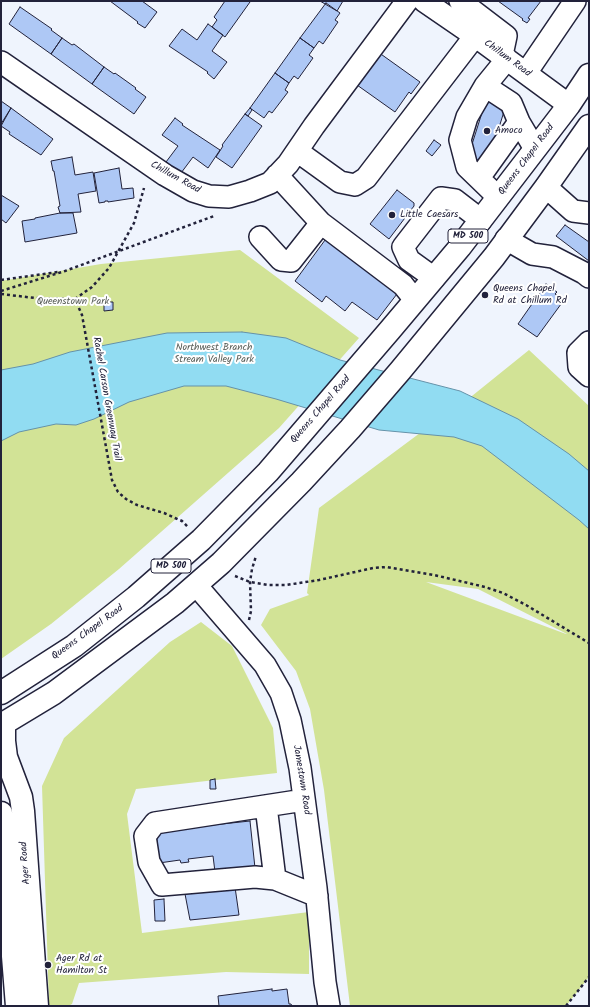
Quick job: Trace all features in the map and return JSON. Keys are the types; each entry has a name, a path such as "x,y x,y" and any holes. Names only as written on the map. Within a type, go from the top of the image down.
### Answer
{"main road":[{"name":"Queens Chapel Road","path":"1,693 74,646 136,597 201,540 268,472 434,278 481,220 569,105 589,74"},
{"name":"Chillum Road","path":"569,105 589,119"},
{"name":"MD 500","path":"3,724 54,694 175,603 221,563 301,482 350,429 400,371 494,257 589,126"},
{"name":"Ager Road","path":"3,724 6,757 21,797 23,811 24,843 37,1006"},
{"name":"Ager Road","path":"2,816 7,947 17,1006"}],"street":[{"name":"Chillum Road","path":"1,62 165,175 193,191 209,196 229,197 250,192 270,183 288,164 296,151 407,1"},
{"path":"460,1 506,36 504,57 467,117 460,140 467,167 498,197"},
{"path":"526,73 575,1"},
{"name":"Chillum Road","path":"434,4 569,105"},
{"path":"296,151 340,182 355,185 366,178 475,36"},
{"path":"485,86 511,103 519,122 535,149"},
{"path":"479,178 519,122"},
{"path":"277,175 321,223 404,285 415,300"},
{"path":"546,187 574,211 589,213"},
{"path":"434,278 409,260 403,247 441,198 455,200 481,220"},
{"path":"260,237 281,260 291,261 321,223"},
{"path":"506,239 532,254 553,258 584,273 589,277"},
{"path":"589,342 578,353 579,367 589,376"},
{"name":"Jamestown Road","path":"196,585 265,665 281,694 290,720 300,768 317,896 325,982 329,1006"},
{"path":"304,800 155,823 145,836 149,862 162,885 255,877 275,879 317,896"},
{"path":"266,806 275,879"}],"path":[{"path":"1,293 35,298 75,299 92,287 109,268 134,223 144,188"},
{"path":"1,293 65,271 220,213"},
{"path":"1,280 65,271"},
{"name":"Rachel Carson Greenway Trail","path":"75,299 82,315 112,480 118,492 126,499 138,505 164,513 182,521 193,531"},
{"path":"249,620 251,611 250,582 257,551"},
{"path":"230,572 236,577 250,582 268,585 302,584 373,568 387,567 434,575 485,587 503,594 526,604 589,642"},
{"path":"566,1006 589,977"}],"green space":[{"name":"Northwest Branch Stream Valley Park","path":"240,250 359,338 279,428 119,569 51,624 1,659 1,281 101,264"},
{"path":"529,350 589,406 589,977 566,1006 350,1006 324,790 310,709 296,671 261,625 270,609 309,595 307,593 319,508 455,407 462,404","holes":["426,582 478,589 567,634"]},
{"path":"201,622 232,646 273,728 277,773 136,789 127,814 142,933 309,912 309,974 226,972 79,983 72,1004 68,1006 49,1006 42,786 64,738 170,642"}],"water":[{"path":"242,332 286,338 340,360 460,391 518,419 569,454 589,471 589,529 482,446 454,437 379,430 276,399 226,386 184,386 129,402 94,419 76,425 56,424 19,432 1,441 1,370 33,364 70,352 167,333"}],"building":[{"path":"110,1 142,1 157,12 145,28"},
{"path":"225,1 250,2 225,37 212,27 217,20 214,17"},
{"path":"320,1 343,1 337,11"},
{"path":"498,1 541,1 528,18 530,19 527,23"},
{"path":"326,3 340,13 335,20 338,22 323,44 319,41 314,48 300,38"},
{"path":"20,7 52,29 51,30 62,38 51,54 9,24"},
{"path":"208,24 223,35 212,51 227,62 214,79 207,73 208,72 169,46 182,29 197,40"},
{"path":"62,38 72,45 74,44 104,67 92,84 51,54"},
{"path":"300,38 314,48 309,55 313,58 298,79 294,76 289,83 275,73"},
{"path":"378,52 420,82 411,94 409,92 395,112 357,85"},
{"path":"104,67 136,88 135,89 146,97 134,114 92,84"},
{"path":"275,73 289,83 285,90 288,92 272,113 269,111 264,118 250,108"},
{"name":"Amoco","path":"486,100 506,105 488,163 486,164 469,159 468,157"},
{"path":"1,101 11,108 1,124"},
{"path":"11,108 53,139 41,155 9,134 10,132 1,126"},
{"path":"250,108 252,110 248,116 245,114"},
{"path":"245,114 262,126 232,168 216,157 223,146 222,145"},
{"path":"175,118 183,124 182,125 220,150 208,168 193,157 181,173 166,162 178,146 162,135"},
{"path":"434,140 441,145 432,156 426,151"},
{"path":"72,157 75,175 93,172 96,191 78,194 81,212 60,213 54,171 51,161"},
{"path":"119,168 122,189 133,188 134,198 99,203 94,173"},
{"name":"Little Caesars","path":"397,190 414,203 414,206 389,239 370,224"},
{"path":"1,195 19,206 6,223 1,219"},
{"path":"60,213 73,213 77,233 25,242 22,221"},
{"path":"565,225 589,242 589,261 556,236"},
{"path":"328,236 400,290 377,320 352,302 345,311 326,296 322,302 295,281"},
{"path":"546,284 557,292 555,294 564,300 537,337 518,324"},
{"path":"104,302 113,302 113,310 104,311"},
{"path":"215,779 216,789 210,789 210,780"},
{"path":"250,821 255,868 215,872 213,856 188,859 189,862 181,863 180,860 159,863 156,831"},
{"path":"235,887 239,915 190,920 185,894"},
{"path":"164,899 165,921 155,921 154,900"},
{"path":"272,989 272,991 287,989 289,1004 292,1006 219,1006 218,996"}],"place":[{"name":"Amoco","path":"487,131"},
{"name":"Little Caesars","path":"392,215"},
{"name":"Queens Chapel Rd at Chillum Rd","path":"485,295"},
{"name":"Ager Rd at Hamilton St","path":"48,965"}],"park label":[{"name":"Queenstown Park","path":"73,302"}]}
